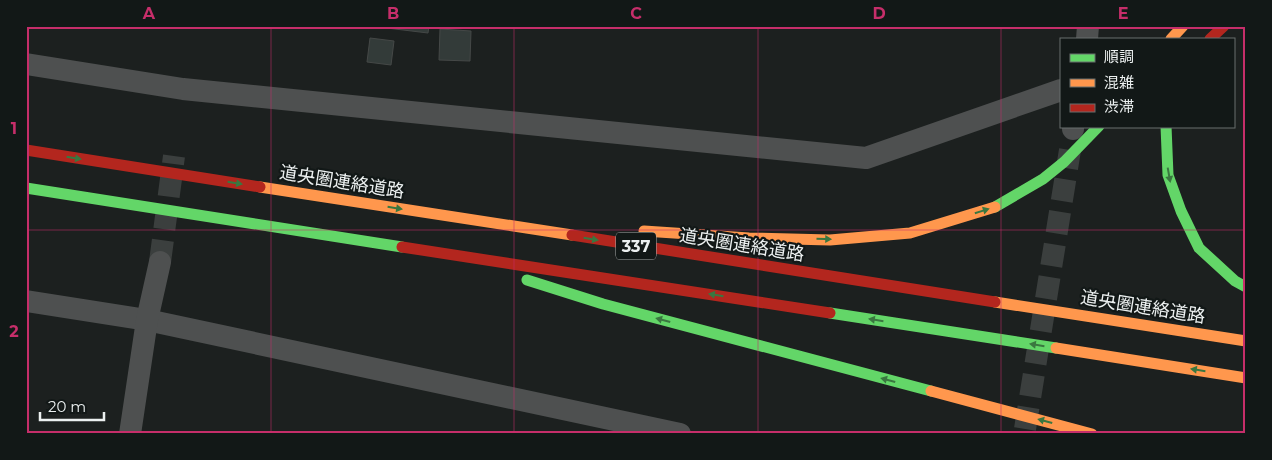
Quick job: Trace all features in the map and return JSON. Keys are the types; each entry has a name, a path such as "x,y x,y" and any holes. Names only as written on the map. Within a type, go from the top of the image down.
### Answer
{"highway":[{"path":"1172,38 1183,26"},
{"path":"1211,38 1224,26"},
{"path":"630,230 749,238 830,240 910,233 994,207 1017,195 1043,179 1064,162 1097,128"},
{"path":"1166,128 1168,175 1181,211 1199,248 1235,281 1246,287"},
{"name":"道央圏連絡道路","path":"26,150 1246,341"},
{"name":"337","path":"26,188 1246,378"},
{"path":"460,218 600,228"},
{"path":"446,253 603,304 1092,434"}],"street":[{"path":"26,64 183,90 866,158 1060,90"},
{"path":"130,434 147,320 160,262"},
{"path":"26,301 147,320 680,434"}],"building":[{"path":"370,26 429,26 428,33"},
{"path":"440,29 471,31 470,61 439,60"},
{"path":"370,38 394,41 391,65 367,62"}],"tunnel":[{"path":"1025,429 1070,150"},
{"path":"160,262 174,156"}],"traffic: fast":[{"path":"995,207 1043,179 1064,162 1097,128"},
{"path":"1166,128 1168,175 1181,211 1199,248 1235,281 1246,287"},
{"path":"26,188 402,247"},
{"path":"527,280 603,304 931,391"},
{"path":"830,313 1056,348"}],"traffic: slow":[{"path":"1172,38 1183,26"},
{"path":"260,187 572,235"},
{"path":"644,231 749,238 830,240 910,233 995,207"},
{"path":"995,302 1246,341"},
{"path":"1056,348 1246,378"},
{"path":"931,391 1092,434"}],"traffic: jam":[{"path":"1211,38 1224,26"},
{"path":"26,150 260,187"},
{"path":"572,235 995,302"},
{"path":"402,247 830,313"}]}
